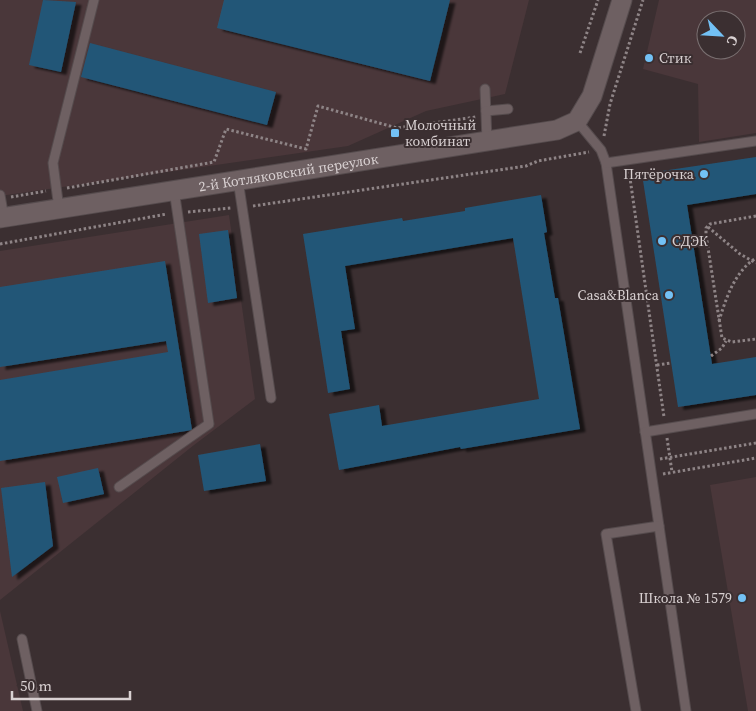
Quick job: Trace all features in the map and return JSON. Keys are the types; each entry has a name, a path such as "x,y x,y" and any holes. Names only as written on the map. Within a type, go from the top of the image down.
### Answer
{"street":[{"path":"577,121 584,112 598,80 622,0"},
{"name":"2-й Котляковский переулок","path":"2,218 238,179 557,130 577,121"}],"lane":[{"path":"59,209 53,163 94,0"},
{"path":"485,89 487,141"},
{"path":"486,113 508,109"},
{"path":"577,121 601,150 606,164 686,711"},
{"path":"606,164 756,141"},
{"path":"238,179 271,398"},
{"path":"119,487 209,424 174,190"},
{"path":"1,197 2,218"},
{"path":"645,432 756,414"},
{"path":"636,711 606,534 659,526"},
{"path":"22,639 37,711"}],"path":[{"path":"580,53 598,0"},
{"path":"0,244 178,212 242,208 526,166 538,161 601,150 610,104 643,0"},
{"path":"1,197 57,190 214,162 226,129 306,149 318,106 397,128 486,113"},
{"path":"628,160 672,472 756,458"},
{"path":"756,216 715,222 708,227 706,235 722,338 726,341 756,339"},
{"path":"708,227 740,254 755,260 732,285 718,322"},
{"path":"710,356 722,348 726,341"},
{"path":"657,365 671,363"},
{"path":"649,461 756,443"}],"shaded area":[{"path":"0,0 529,0 505,94 426,111 348,146 0,196"},
{"path":"659,0 756,0 756,133 699,142 698,84 643,69"},
{"path":"229,215 255,399 194,445 0,600 0,251"},
{"name":"Школа № 1579","path":"756,477 756,711 748,711 710,485"},
{"path":"0,611 23,711 0,711"}],"building":[{"path":"43,0 76,2 61,72 29,65"},
{"path":"224,0 450,0 430,81 217,28"},
{"path":"90,43 276,92 267,125 81,77"},
{"path":"756,157 756,194 687,205 712,364 756,357 756,395 678,407 642,174"},
{"path":"541,195 547,232 544,233 555,298 558,298 580,429 461,449 460,447 339,470 329,414 379,405 382,426 539,399 513,238 345,266 355,329 341,331 350,389 328,393 303,234 402,218 403,221 465,211 465,208"},
{"path":"228,230 237,298 208,303 199,234"},
{"path":"165,261 192,430 0,461 0,380 168,352 166,341 0,367 0,287"},
{"path":"260,444 266,481 204,491 198,455"},
{"path":"98,468 104,494 63,503 57,477"},
{"path":"45,482 53,546 12,577 1,488"}],"place":[{"name":"Стик","path":"649,58"},
{"name":"Молочный комбинат","path":"395,133"},
{"name":"Пятёрочка","path":"704,174"},
{"name":"СДЭК","path":"662,241"},
{"name":"Casa&Blanca","path":"669,295"},
{"name":"Школа № 1579","path":"742,598"}]}
